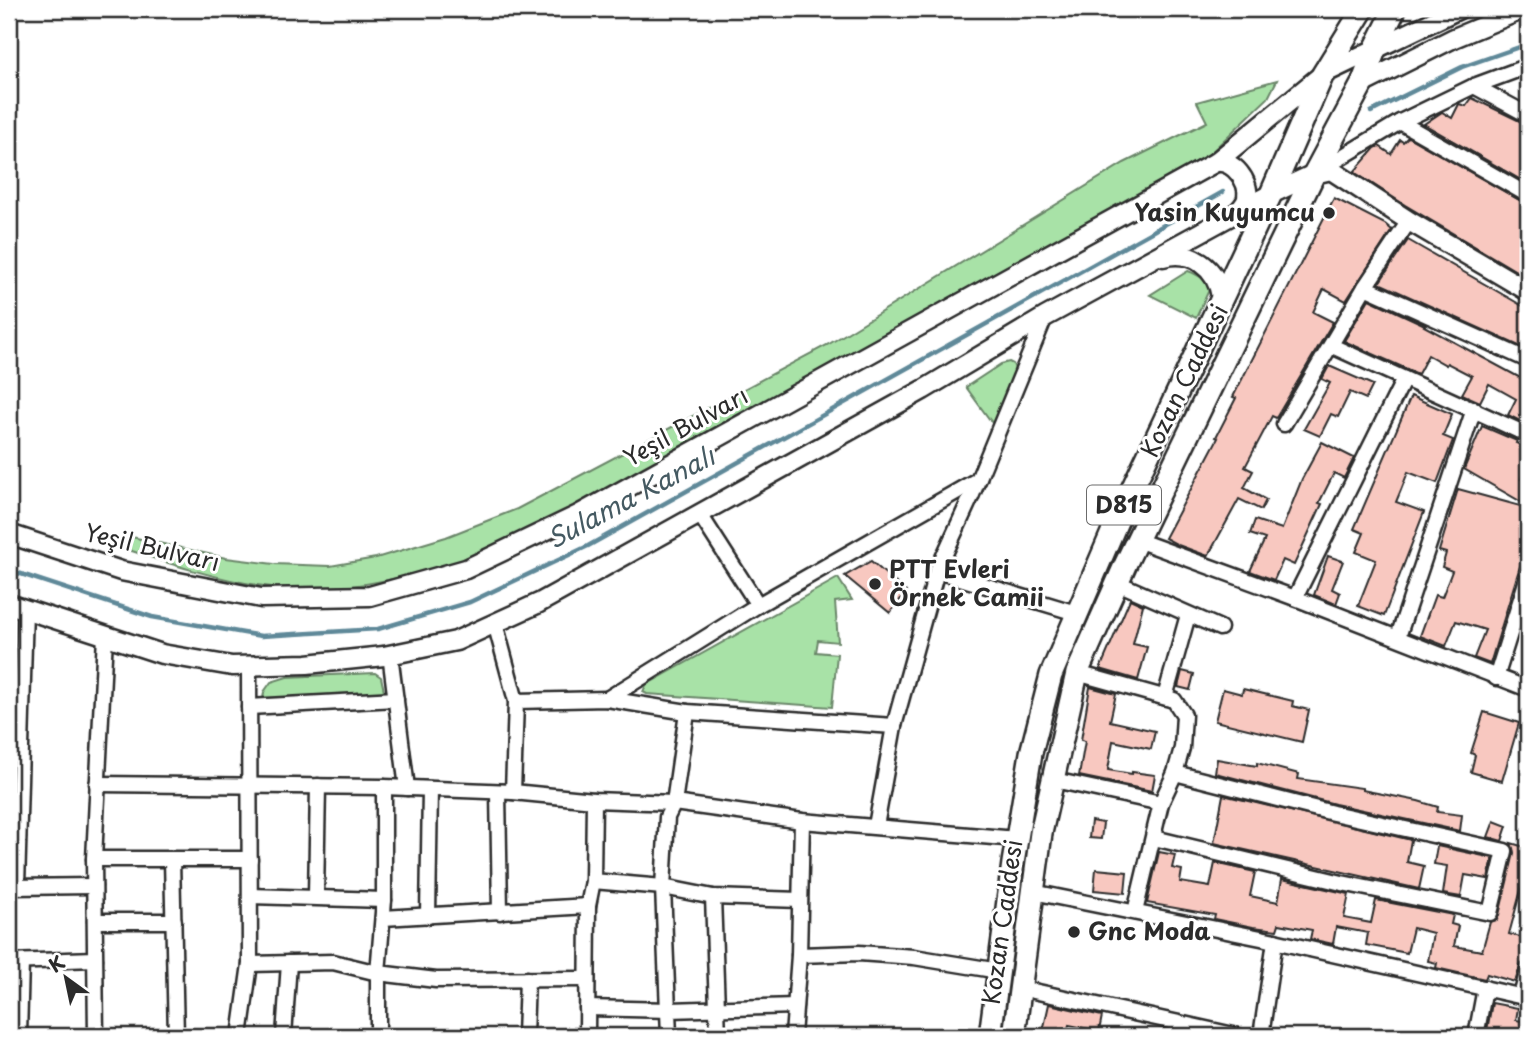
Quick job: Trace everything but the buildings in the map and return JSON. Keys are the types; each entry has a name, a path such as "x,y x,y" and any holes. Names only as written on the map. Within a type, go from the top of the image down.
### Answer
{"highway":[{"name":"Kozan Caddesi","path":"990,1036 1031,753 1051,675 1076,613 1271,194 1323,74 1363,9"},
{"name":"Kozan Caddesi","path":"1014,1036 1041,833 1077,673 1137,540 1314,174 1363,84 1376,47 1395,9"}],"main road":[{"name":"Yeşil Bulvarı","path":"9,534 121,571 261,597 370,596 466,569 578,515 1216,162 1323,74 1459,9"},
{"path":"1363,84 1454,38 1524,9"},
{"path":"1216,162 1221,161 1236,169 1245,186 1248,195 1237,213"},
{"path":"17,607 162,654 232,666 307,664 390,654 456,641 540,603 923,390 1045,317 1271,194 1314,174 1331,170 1409,221 1528,291"},
{"path":"1153,260 1171,255 1184,255 1197,260 1210,271 1217,282 1221,297"}],"street":[{"path":"1314,174 1400,122 1474,86 1528,66"},
{"path":"1474,86 1528,115"},
{"path":"1400,122 1528,195"},
{"path":"1284,424 1409,221"},
{"path":"1366,287 1528,360"},
{"path":"876,827 894,726 937,571 979,479 1045,317"},
{"path":"1332,346 1528,435"},
{"path":"1295,598 1404,379"},
{"path":"1398,637 1474,410"},
{"path":"607,699 758,605 979,479"},
{"path":"699,513 758,605"},
{"path":"1137,540 1398,637 1528,689"},
{"path":"937,571 1076,613"},
{"path":"1496,678 1528,576"},
{"path":"1118,583 1220,628"},
{"path":"17,607 13,887 94,886"},
{"path":"1165,697 1188,615"},
{"path":"495,623 516,701 513,792"},
{"path":"96,1036 94,859 105,636"},
{"path":"390,654 407,788"},
{"path":"240,1036 250,964 249,666"},
{"path":"1077,673 1174,700 1184,715 1182,748 1175,773 1161,803 1135,912"},
{"path":"249,707 396,699"},
{"path":"516,701 607,699 687,712 894,726"},
{"path":"669,1036 663,887 667,817 674,803 687,712"},
{"path":"1154,838 1342,883 1490,913 1505,851 1333,813 1175,773"},
{"path":"1054,780 1161,803"},
{"path":"97,784 384,787 513,792 594,800 674,803 803,821 1017,839"},
{"path":"316,896 318,786"},
{"path":"378,1036 378,973 384,900 384,787"},
{"path":"428,916 430,789"},
{"path":"498,792 500,912"},
{"path":"587,1036 588,906 593,881 594,800"},
{"path":"793,1036 799,955 803,821"},
{"path":"94,859 250,859"},
{"path":"172,859 176,1036"},
{"path":"593,881 663,887 713,897 800,900"},
{"path":"1033,892 1275,941 1525,997 1528,970"},
{"path":"250,896 384,900"},
{"path":"713,897 718,1036"},
{"path":"383,918 588,906"},
{"path":"95,921 174,921"},
{"path":"1261,1036 1275,941"},
{"path":"799,955 859,953 914,957 999,971"},
{"path":"19,1036 15,962 95,960"},
{"path":"250,964 333,962 378,973 436,980 587,979"},
{"path":"284,1036 289,963"},
{"path":"525,1036 527,979"},
{"path":"1020,988 1237,1036"},
{"path":"1476,1036 1485,988"},
{"path":"587,1008 670,1010 795,1006"}],"green space":[{"path":"1277,80 1268,98 1204,159 566,513 481,553 446,566 394,579 340,587 288,589 209,575 120,547 127,536 226,558 274,564 330,566 376,558 446,537 517,509 829,344 1124,163 1207,122 1197,102"},
{"path":"1188,271 1201,278 1209,290 1196,318 1150,295"},
{"path":"1001,364 1013,364 1016,372 995,427 966,387"},
{"path":"838,578 852,600 835,602 838,642 818,640 816,652 837,654 832,707 643,692 646,685"},
{"path":"375,673 381,677 386,700 263,699 271,682 287,677"}],"waterway":[{"path":"1371,112 1462,67 1528,44"},
{"name":"Sulama Kanalı","path":"9,570 152,617 261,636 378,629 470,602 588,546 1223,192"}],"place":[{"name":"Yasin Kuyumcu","path":"1329,213"},
{"name":"PTT Evleri Örnek Camii","path":"875,584"},
{"name":"Gnc Moda","path":"1074,932"}]}
